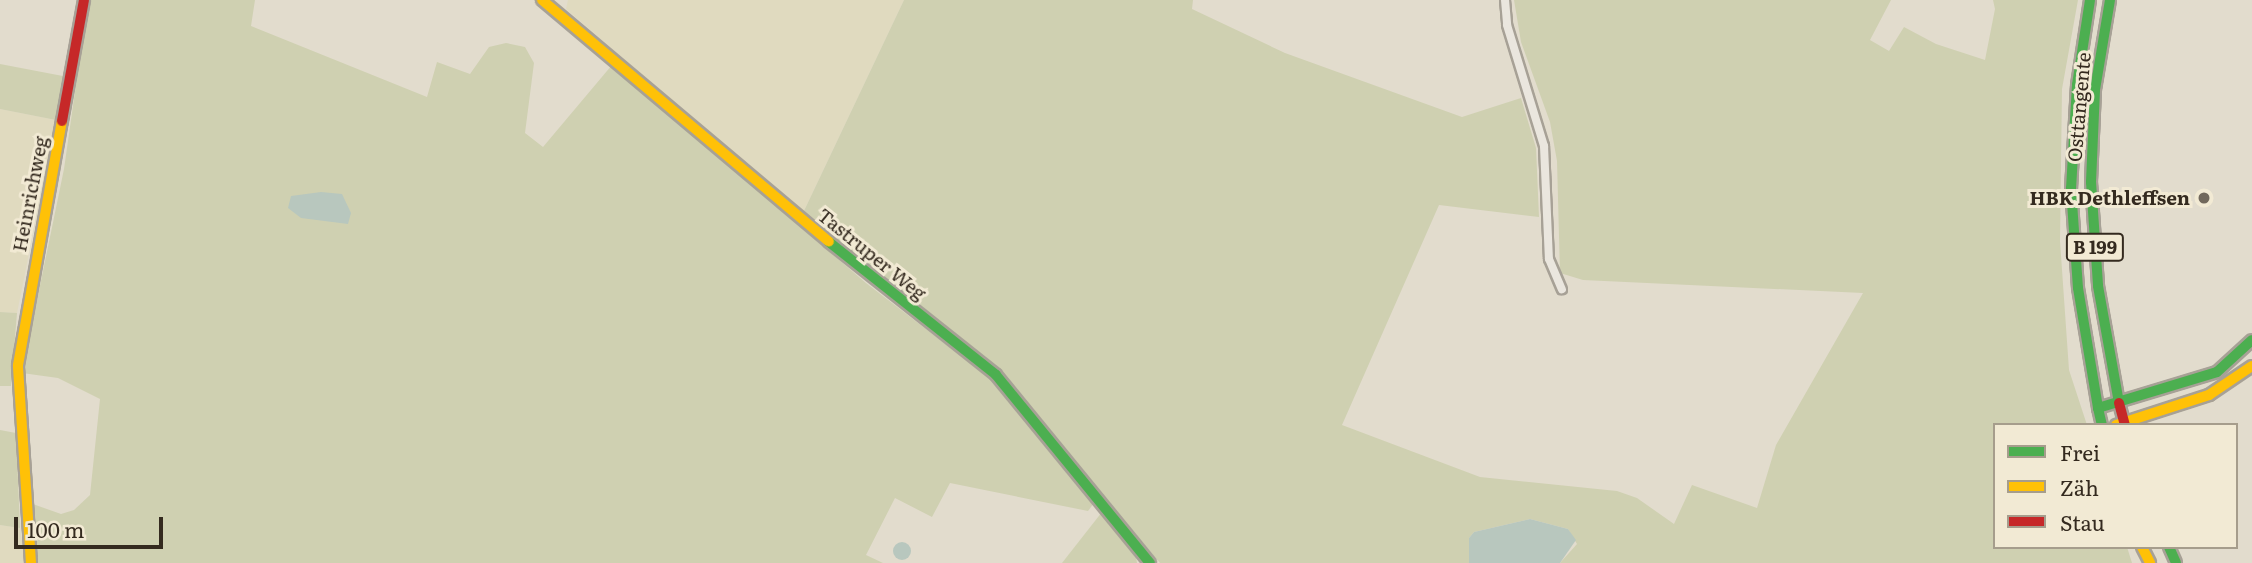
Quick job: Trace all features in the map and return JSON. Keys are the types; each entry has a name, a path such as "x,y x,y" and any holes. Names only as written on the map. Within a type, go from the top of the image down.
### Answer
{"main road":[{"name":"Heinrichweg","path":"31,563 18,365 83,0"},
{"name":"Tastruper Weg","path":"542,0 868,275 996,375 1150,563"},
{"name":"Osttangente","path":"2090,0 2077,85 2071,188 2078,288 2102,423"},
{"name":"Osttangente","path":"2110,0 2095,90 2091,182 2098,286 2122,423"},
{"path":"2098,408 2217,372 2252,340"},
{"path":"2125,423 2228,386 2252,366"},
{"path":"2152,423 2170,408"}],"street":[{"path":"1505,0 1507,25 1544,146 1549,259 1562,289"}],"shaded area":[{"path":"568,0 904,0 803,213 566,9"},
{"path":"0,109 56,120 17,313 0,312"},
{"path":"321,192 342,194 351,213 348,224 301,218 288,208 291,196"},
{"path":"1530,519 1568,529 1576,540 1560,563 1469,563 1469,538 1474,532"},
{"path":"0,525 20,528 25,563 0,563"},
{"path":"902,542 908,545 911,551 908,557 902,560 896,557 893,551 896,545"}],"green space":[{"path":"88,0 255,0 251,26 427,97 437,62 470,74 489,47 506,43 525,47 534,63 525,133 543,147 612,65 866,283 991,379 1094,503 1088,511 950,483 932,517 895,498 866,555 883,563 35,563 30,503 61,514 74,510 90,495 100,399 58,378 22,373 64,169"},
{"path":"904,0 1193,0 1192,9 1285,53 1462,117 1521,98 1536,148 1539,217 1439,205 1342,425 1480,477 1617,491 1637,498 1674,524 1692,485 1757,508 1776,445 1863,293 1583,280 1560,273 1557,161 1550,122 1521,42 1514,0 1891,0 1870,40 1889,51 1904,27 1936,44 1985,60 1995,9 1993,0 2078,0 2062,89 2060,241 2069,370 2086,423 1993,423 1993,549 2128,549 2132,563 1560,563 1577,544 1568,529 1530,519 1474,532 1469,538 1469,563 1160,563 987,358 870,271 803,213"},
{"path":"0,64 68,77 56,120 0,109"},
{"path":"0,312 17,313 11,386 0,386"},
{"path":"0,430 16,433 20,528 0,525"},
{"path":"1102,512 1135,550 1137,563 1062,563"}],"traffic: fast":[{"path":"2090,0 2077,85 2071,188 2078,288 2098,408"},
{"path":"2110,0 2095,90 2091,182 2098,286 2119,403"},
{"path":"829,242 996,375 1150,563"},
{"path":"2098,408 2217,372 2252,340"},
{"path":"2098,408 2102,423"},
{"path":"2170,549 2176,563"}],"traffic: slow":[{"path":"542,0 829,242"},
{"path":"31,563 18,365 62,121"},
{"path":"2122,423 2209,395 2252,366"},
{"path":"2143,549 2150,563"}],"traffic: jam":[{"path":"62,121 84,0"},
{"path":"2119,403 2124,423"}],"place":[{"name":"HBK Dethleffsen","path":"2204,198"}]}
